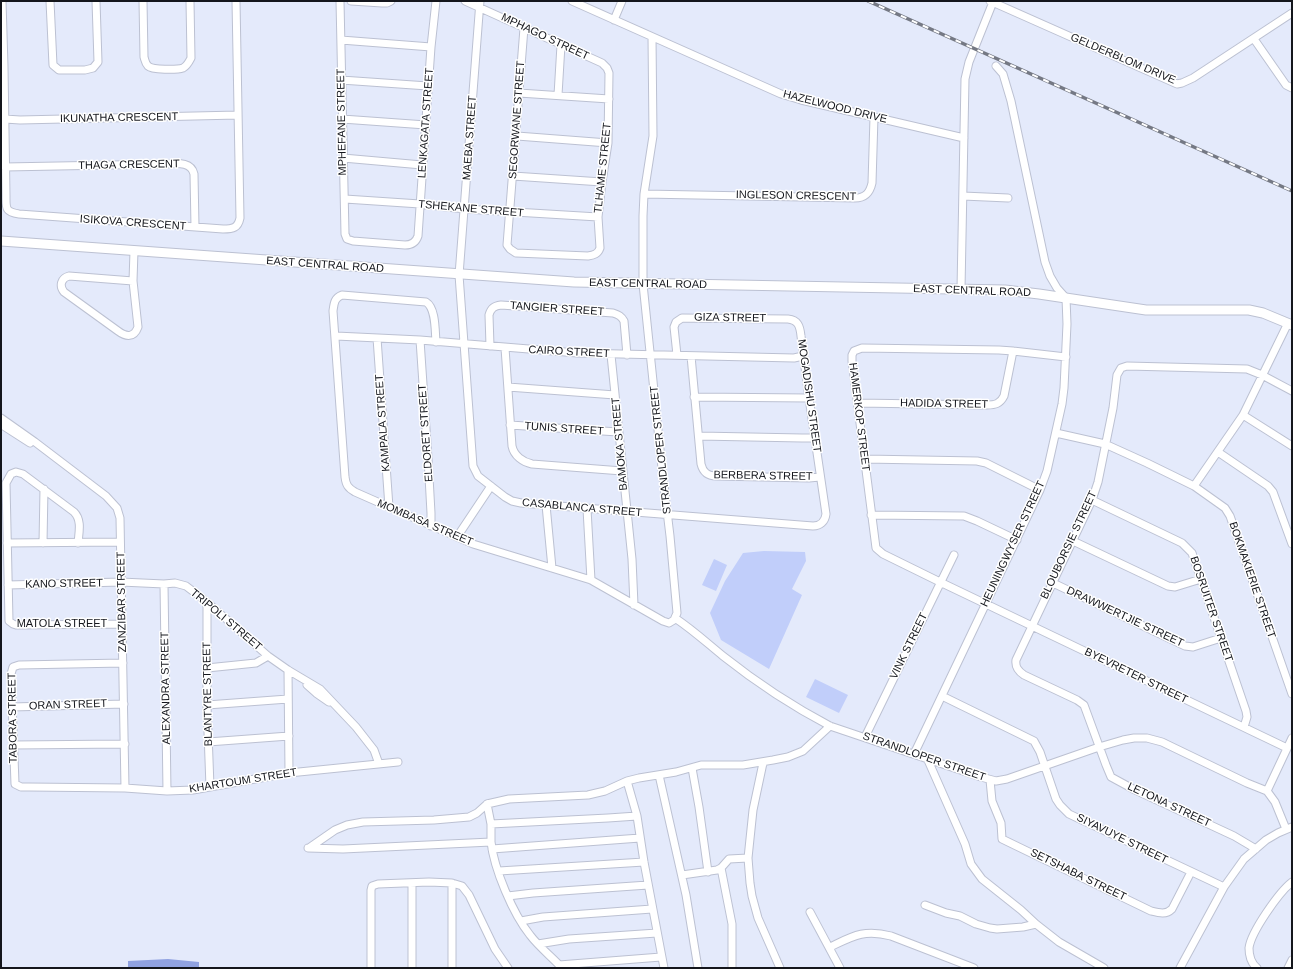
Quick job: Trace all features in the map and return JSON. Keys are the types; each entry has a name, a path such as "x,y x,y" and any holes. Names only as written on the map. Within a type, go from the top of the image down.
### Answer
{"street":[{"path":"2,1 5,119"},
{"path":"50,1 53,65 59,70 71,71 91,69 95,67 98,62 96,1"},
{"path":"143,1 144,57 146,64 152,68 179,69 186,66 191,58 190,1"},
{"path":"236,1 238,115"},
{"name":"MPHEFANE STREET","path":"340,1 345,199 344,229 346,237 350,240 405,245 412,244"},
{"path":"351,1 382,3 391,1"},
{"name":"LENKAGATA STREET","path":"412,244 418,236 428,86 436,1"},
{"name":"MPHAGO STREET","path":"465,1 480,4 524,28 602,63"},
{"name":"HAZELWOOD DRIVE","path":"572,1 781,94 964,138"},
{"path":"614,20 622,1"},
{"path":"961,289 966,71 991,2"},
{"name":"GELDERBLOM DRIVE","path":"991,2 1177,84 1193,78 1292,13"},
{"name":"MAEBA STREET","path":"459,274 480,4"},
{"name":"SEGORWANE STREET","path":"524,28 517,136 507,244 512,252 521,253 588,256 595,254 599,250"},
{"path":"644,284 644,194 653,136 652,37"},
{"path":"1254,39 1286,85 1292,88"},
{"path":"341,40 431,47"},
{"path":"558,95 561,45"},
{"name":"TLHAME STREET","path":"599,250 600,238 598,217 608,143 609,99 609,73 607,68 602,63"},
{"path":"996,66 1003,74 1011,101 1045,262 1050,276 1057,288 1066,298"},
{"path":"341,80 428,86"},
{"path":"519,93 609,99"},
{"name":"IKUNATHA CRESCENT","path":"5,119 238,115"},
{"name":"ISIKOVA CRESCENT","path":"5,119 6,207 11,213 228,229 235,227 239,223 241,209 238,115"},
{"name":"INGLESON CRESCENT","path":"644,194 859,198 869,192 872,182 874,117"},
{"path":"342,119 426,125"},
{"path":"517,136 608,143"},
{"path":"343,158 422,165"},
{"name":"THAGA CRESCENT","path":"5,166 187,165 192,168 194,174 195,227"},
{"path":"513,176 602,182"},
{"path":"964,196 1008,198"},
{"name":"TSHEKANE STREET","path":"345,199 420,204 465,209 598,217"},
{"name":"EAST CENTRAL ROAD","path":"1,241 574,282 1021,291 1146,310 1249,310 1263,313 1290,324"},
{"path":"134,251 134,281 138,327 132,335 126,336 118,331 64,292 61,288 63,279 69,276 134,281"},
{"name":"CASABLANCA STREET","path":"459,274 473,466 478,476 512,501 588,509 812,526 819,525 824,520"},
{"name":"STRANDLOPER STREET","path":"644,284 671,544 676,618 723,656 764,686 807,714 830,726 990,780 1007,780 1100,746 1134,738 1147,738 1155,740 1267,791"},
{"name":"MOMBASA STREET","path":"436,342 432,310 430,304 426,302 351,295 342,295 336,299 333,311 346,483 348,487 354,492 473,544 591,580 666,622 672,622 676,618"},
{"name":"HEUNINGWYSER STREET","path":"914,754 1017,540 1047,471 1064,388 1067,324 1066,298"},
{"name":"TANGIER STREET","path":"490,346 490,312 496,306 501,305 613,313 622,317 624,321 627,355"},
{"name":"GIZA STREET","path":"677,355 674,326 676,322 682,318 788,319 795,321"},
{"name":"MOGADISHU STREET","path":"795,321 800,326 826,514 824,520"},
{"path":"1194,486 1243,415 1262,375 1290,324"},
{"name":"CAIRO STREET","path":"336,336 420,340 577,353 794,358 803,356"},
{"name":"KAMPALA STREET","path":"377,338 389,507"},
{"name":"ELDORET STREET","path":"420,340 431,526"},
{"path":"505,348 513,452 522,460 529,463 622,471"},
{"name":"HAMERKOP STREET","path":"986,603 878,551 875,542 852,361 853,353 858,348 1013,351 1066,357"},
{"name":"HADIDA STREET","path":"858,403 997,404 1004,396 1013,351"},
{"name":"BAMOKA STREET","path":"611,354 632,559 634,605"},
{"name":"BERBERA STREET","path":"691,356 702,467 705,472 709,475 820,477"},
{"name":"BLOUBORSIE STREET","path":"1100,746 1084,705 1077,700 1024,675 1017,669 1016,660 1092,500 1098,482 1119,371 1124,367 1238,368 1247,369 1262,375"},
{"path":"1262,375 1292,391"},
{"path":"508,387 615,395"},
{"path":"694,397 809,398"},
{"path":"1243,415 1292,446"},
{"path":"1,418 45,450"},
{"path":"1,424 32,444 45,450"},
{"name":"TUNIS STREET","path":"510,425 618,432"},
{"name":"BOKMAKIERIE STREET","path":"1056,433 1105,444 1194,486 1225,508 1230,516 1291,690"},
{"path":"699,436 815,438"},
{"name":"ZANZIBAR STREET","path":"45,450 113,502 120,518 125,788"},
{"path":"1218,452 1268,486 1273,492 1292,544"},
{"path":"865,459 977,460 1040,490"},
{"name":"MATOLA STREET","path":"44,489 23,474 17,472 9,475 6,483 9,621 13,624 122,624"},
{"path":"457,537 491,486"},
{"path":"44,489 78,515 80,530 78,543"},
{"path":"43,543 44,489"},
{"name":"BOSRUITER STREET","path":"1092,500 1186,546 1192,553 1246,711 1247,717 1244,727"},
{"path":"546,505 552,568"},
{"path":"588,509 591,580"},
{"path":"872,515 964,516 1017,540"},
{"path":"1073,541 1168,586 1176,587 1201,579"},
{"path":"7,544 120,542"},
{"name":"VINK STREET","path":"865,737 954,555"},
{"name":"TRIPOLI STREET","path":"121,582 164,584 175,583 186,586 207,602 268,656 299,677 316,693 334,705 356,727 374,750 379,764"},
{"name":"KANO STREET","path":"8,585 121,582"},
{"name":"DRAWWERTJIE STREET","path":"1052,583 1185,646 1193,648 1221,638"},
{"name":"ALEXANDRA STREET","path":"164,584 167,791"},
{"name":"BLANTYRE STREET","path":"207,602 207,705 210,787"},
{"name":"BYEVRETER STREET","path":"986,603 1287,748"},
{"path":"207,668 256,663 268,656"},
{"name":"TABORA STREET","path":"15,784 10,674 13,667 19,664 123,663"},
{"path":"288,670 289,773"},
{"name":"SIYAVUYE STREET","path":"942,696 1031,739 1037,745 1056,799 1070,814 1224,887"},
{"path":"207,705 288,699"},
{"name":"ORAN STREET","path":"12,707 124,704"},
{"path":"640,838 492,846 343,849 308,848 347,824 469,817 477,813 487,804 509,799 588,795 605,791 627,781 701,765 743,765 763,763 788,757 803,751 830,726"},
{"path":"208,742 289,736"},
{"path":"1180,968 1224,887 1244,859 1266,840 1289,828 1275,802 1267,791 1292,738"},
{"path":"13,745 125,744"},
{"name":"LETONA STREET","path":"1100,746 1111,777 1234,836 1256,849"},
{"path":"927,758 974,868 982,879 1067,948 1104,968"},
{"name":"KHARTOUM STREET","path":"15,784 21,787 125,788 167,791 193,790 289,773 398,762"},
{"path":"763,763 753,810 748,858 750,883 756,913 762,931 780,968"},
{"path":"692,768 708,872"},
{"path":"659,775 682,875 698,968"},
{"name":"SETSHABA STREET","path":"990,780 992,801 1001,823 1002,839 1151,911 1163,914 1169,912 1191,872"},
{"path":"627,781 637,816 652,909 664,968"},
{"path":"487,804 491,824 492,846 498,871 508,896 529,934 561,966 661,957"},
{"path":"491,824 637,816"},
{"path":"682,875 708,872 721,868 729,859 748,858"},
{"path":"498,871 644,862"},
{"path":"721,868 732,924 732,968"},
{"path":"1257,968 1250,958 1250,942 1271,906 1292,882"},
{"path":"412,883 412,968"},
{"path":"452,883 452,968"},
{"path":"371,968 370,890 372,886 378,884 452,883 465,888 490,939 508,968"},
{"path":"508,896 541,892 648,885"},
{"path":"925,905 946,913 960,916 976,924 990,928 1023,928 1036,924"},
{"path":"521,921 543,917 652,909"},
{"path":"810,912 840,968"},
{"path":"538,944 569,939 657,933"},
{"path":"830,947 862,933 880,933 974,968"},
{"path":"1288,968 1292,960"}],"shaded area":[{"path":"764,551 805,552 806,561 792,589 802,595 769,669 721,640 710,613 725,581 743,553"},
{"path":"714,559 727,565 716,591 702,585"},
{"path":"815,679 848,695 839,713 806,697"},
{"path":"168,959 199,962 199,968 128,968 128,961"}],"railway":[{"path":"868,1 1292,191"}]}
